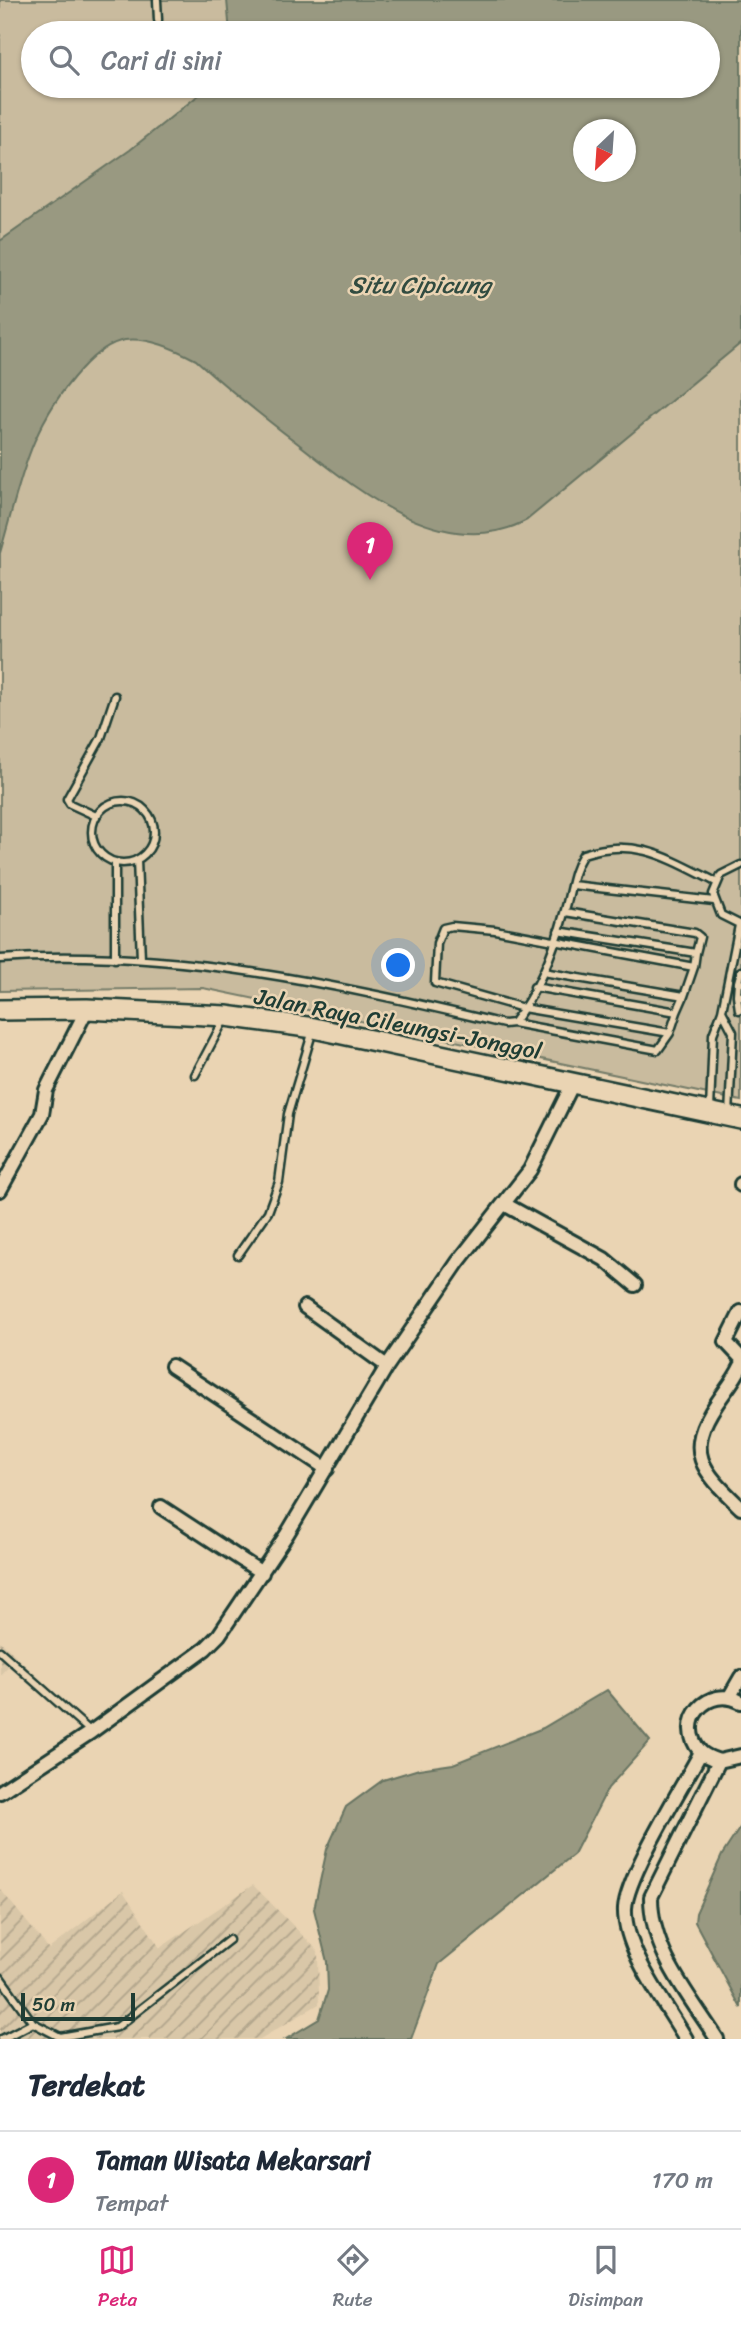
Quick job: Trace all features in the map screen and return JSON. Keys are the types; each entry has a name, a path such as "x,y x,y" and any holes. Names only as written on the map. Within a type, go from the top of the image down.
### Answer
{"main road":[{"name":"Jalan Raya Cileungsi-Jonggol","path":"0,1010 87,1009 226,1016 314,1028 735,1118"}],"street":[{"path":"0,1190 41,1114 46,1090 87,1009"},
{"path":"0,1792 91,1732 205,1649 230,1621 327,1469 387,1366 458,1262 506,1205 546,1141 573,1083"},
{"path":"506,1205 596,1254 635,1285"},
{"path":"304,1307 387,1366"},
{"path":"741,1312 726,1342 741,1358"},
{"path":"172,1366 327,1469"},
{"path":"741,1366 704,1423 698,1450 708,1474 741,1508"},
{"path":"161,1507 262,1573"},
{"path":"741,1677 735,1699 709,1699 694,1713 691,1734 701,1752 719,1761 741,1756"},
{"path":"687,2039 640,1960 628,1931 625,1908 631,1882 701,1752"},
{"path":"717,2039 659,1948 651,1920 651,1897 719,1761"}],"lane":[{"path":"157,0 158,20"},
{"path":"96,816 70,804 68,799 101,737 115,696"},
{"path":"121,801 137,804 146,811 153,825 153,841 148,851 136,860 115,862 102,856 94,845 92,831 96,816 106,806 121,801"},
{"path":"513,1023 543,972 565,912 573,869 583,854 619,845 648,851 716,882"},
{"path":"136,860 141,959"},
{"path":"115,862 115,959"},
{"path":"709,1112 713,1034 722,1011 740,925 725,919 714,901 716,882 725,871 741,865"},
{"path":"572,885 714,901"},
{"path":"0,959 141,959 280,978 504,1024 513,1023 658,1050 670,1033 684,996 700,937 695,933 565,912"},
{"path":"670,1033 523,1008 435,983 440,932 452,926 495,930 552,943 694,967"},
{"path":"558,931 696,953"},
{"path":"740,1012 741,971"},
{"path":"543,972 684,996"},
{"path":"534,987 677,1012"},
{"path":"722,1011 733,1032 735,1118"},
{"path":"195,1075 226,1016"},
{"path":"238,1255 268,1212 279,1182 288,1114 314,1028"},
{"path":"0,1651 91,1732"},
{"path":"0,1977 33,2023 60,2037 89,2035 117,2027 229,1940"},
{"path":"2,2039 33,2023"}],"shaded area":[{"path":"0,0 741,0 741,1101 203,988 0,991"},
{"path":"0,1641 17,1657 0,1675"},
{"path":"253,1885 318,1951 319,2004 260,2039 0,2039 0,1889 49,1949 123,1891 160,1948"}],"water":[{"name":"Situ Cipicung","path":"227,0 741,0 741,343 527,520 496,531 465,533 434,527 404,516 346,481 196,360 152,342 125,340 100,351 85,364 49,413 28,456 0,553 0,241 130,150 195,98 720,98 720,21 229,21"},
{"path":"607,1690 650,1741 608,1788 574,1854 439,1964 411,2039 286,2039 319,2019 328,1990 327,1962 314,1909 327,1849 346,1807 383,1780 419,1769 453,1764 543,1728"},
{"path":"741,1826 741,2008 695,1922 696,1913 722,1855"}],"place":[{"name":"Taman Wisata Mekarsari","path":"370,580"}]}
